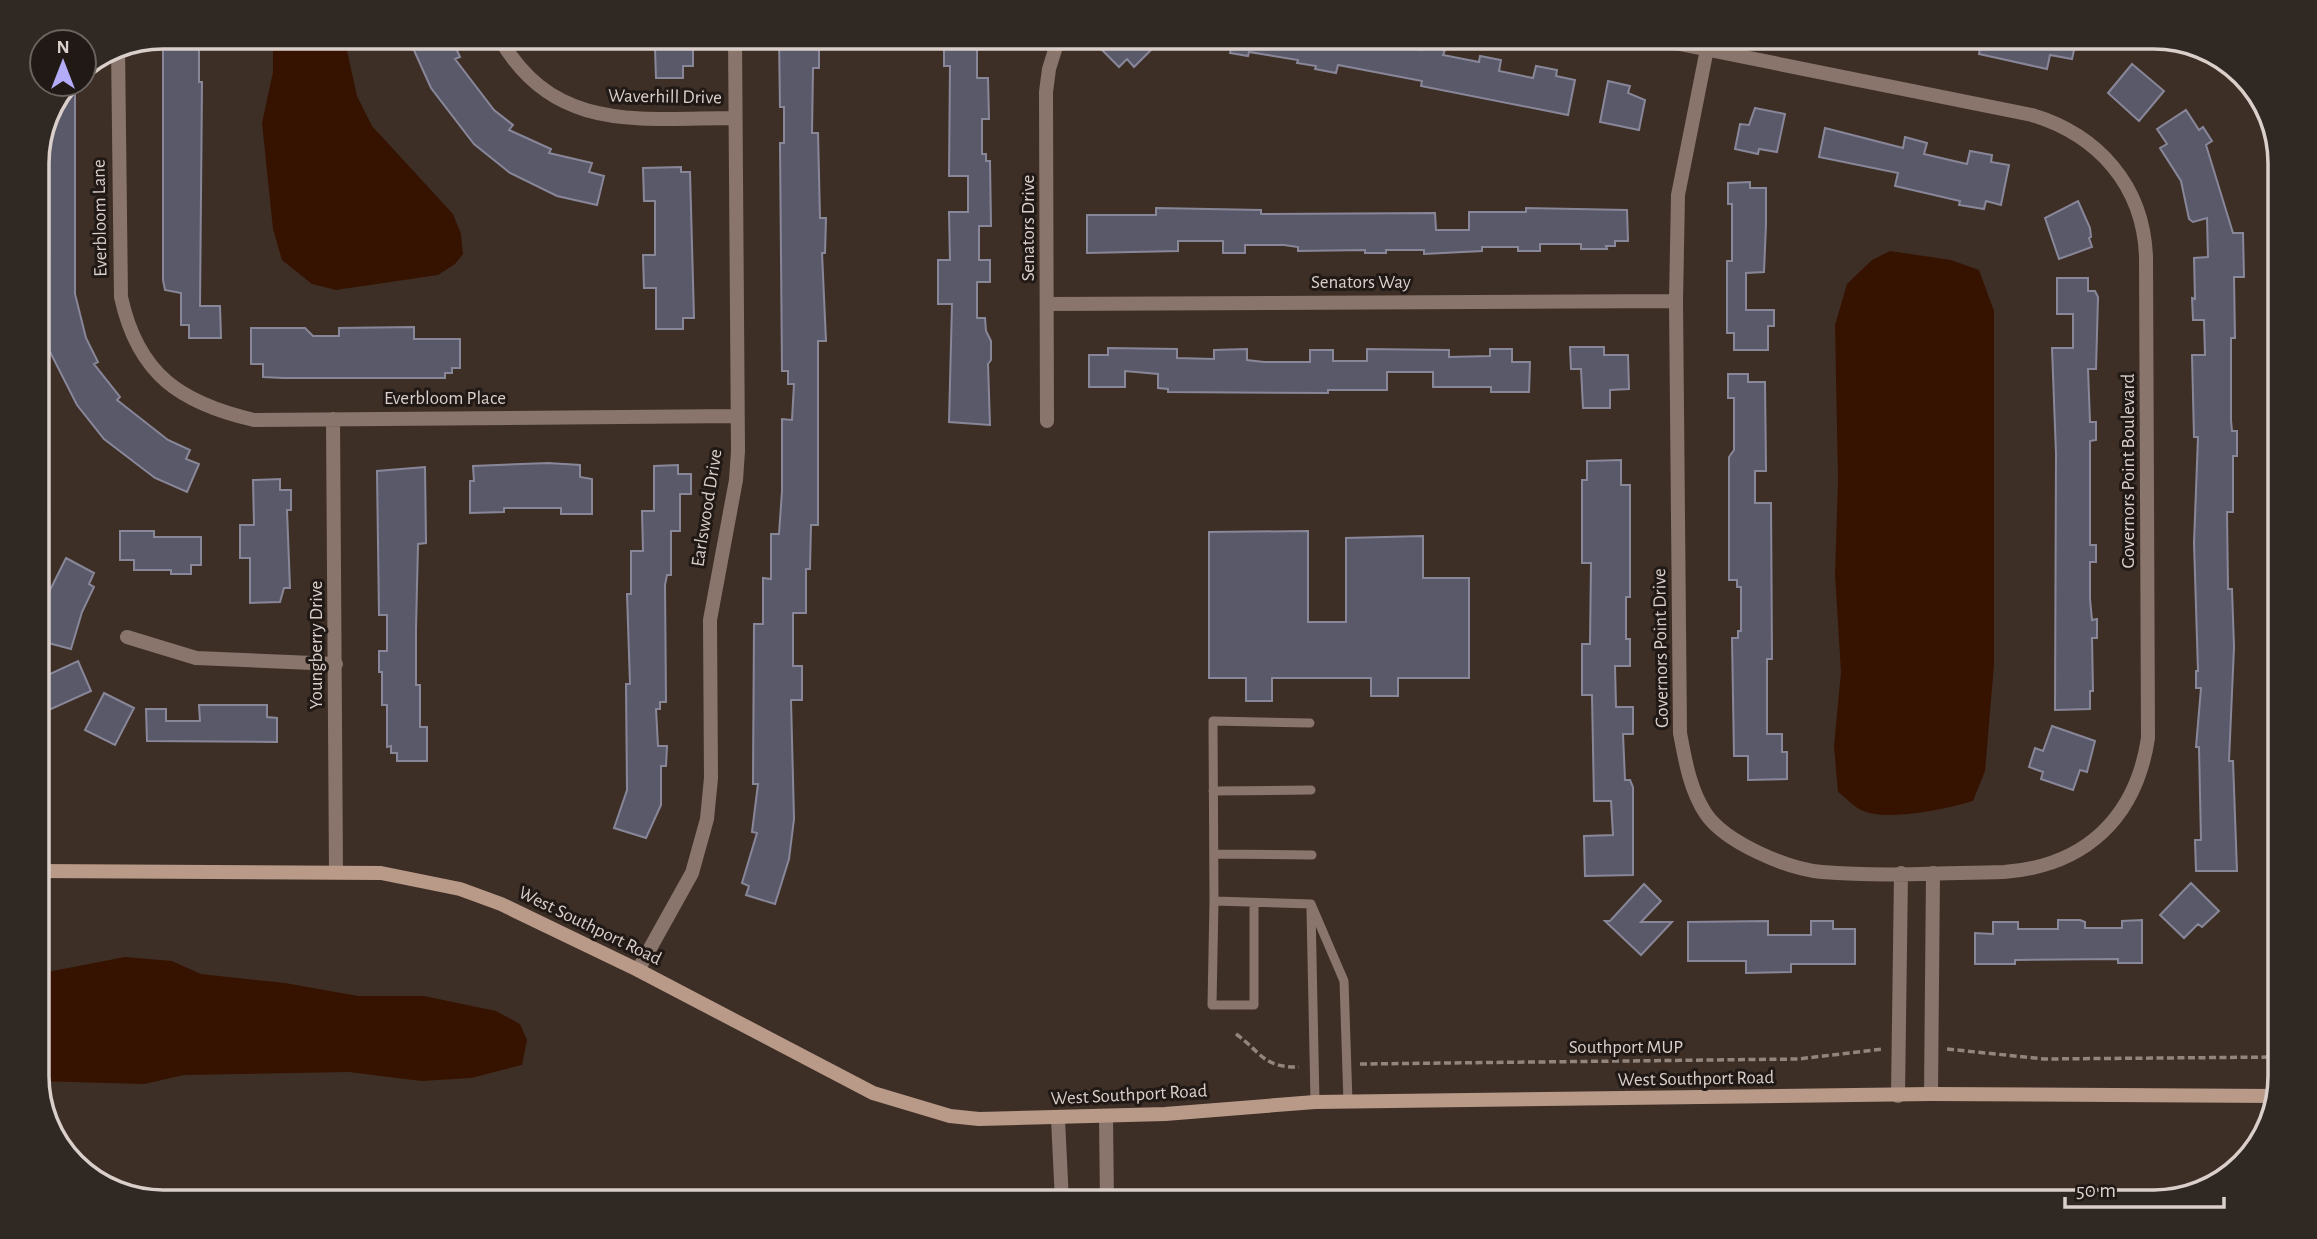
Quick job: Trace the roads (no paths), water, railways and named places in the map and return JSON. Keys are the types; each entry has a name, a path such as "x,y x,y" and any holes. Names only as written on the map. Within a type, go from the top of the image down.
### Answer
{"main road":[{"name":"West Southport Road","path":"49,871 381,873 460,889 501,904 638,970 873,1093 950,1116 1058,1119 1315,1102 1931,1094 2266,1096"}],"street":[{"name":"Waverhill Drive","path":"507,49 526,76 551,95 584,111 620,118 735,118"},
{"name":"Earlswood Drive","path":"638,970 692,873 707,819 711,778 710,610 736,480 735,49"},
{"name":"Senators Drive","path":"1047,421 1046,92 1055,49"},
{"name":"Governors Point Boulevard","path":"1707,49 2032,115 2073,131 2093,144 2122,176 2140,215 2146,248 2148,738 2135,789 2109,827"},
{"name":"Governors Point Drive","path":"1707,49 1678,195 1676,301 1681,733 1685,766 1705,813 1719,828 1756,852 1822,872 2004,872 2049,865 2091,842 2109,827"},
{"name":"Everbloom Lane","path":"118,58 121,297 133,336 164,379"},
{"name":"Senators Way","path":"1047,304 1676,301"},
{"name":"Everbloom Place","path":"164,379 204,407 239,418 737,416"},
{"name":"Youngberry Drive","path":"333,419 336,872"},
{"path":"127,637 196,658 336,664"},
{"path":"1898,1096 1901,873"},
{"path":"1931,1094 1933,873"},
{"path":"1105,1117 1107,1190"},
{"path":"1058,1119 1061,1190"}],"lane":[{"path":"1254,903 1254,1004 1212,1004 1213,721 1310,723"},
{"path":"1213,791 1311,790"},
{"path":"1214,854 1312,855"},
{"path":"1214,901 1311,904"},
{"path":"1311,904 1344,981 1348,1102"},
{"path":"1311,904 1315,1102"}]}
